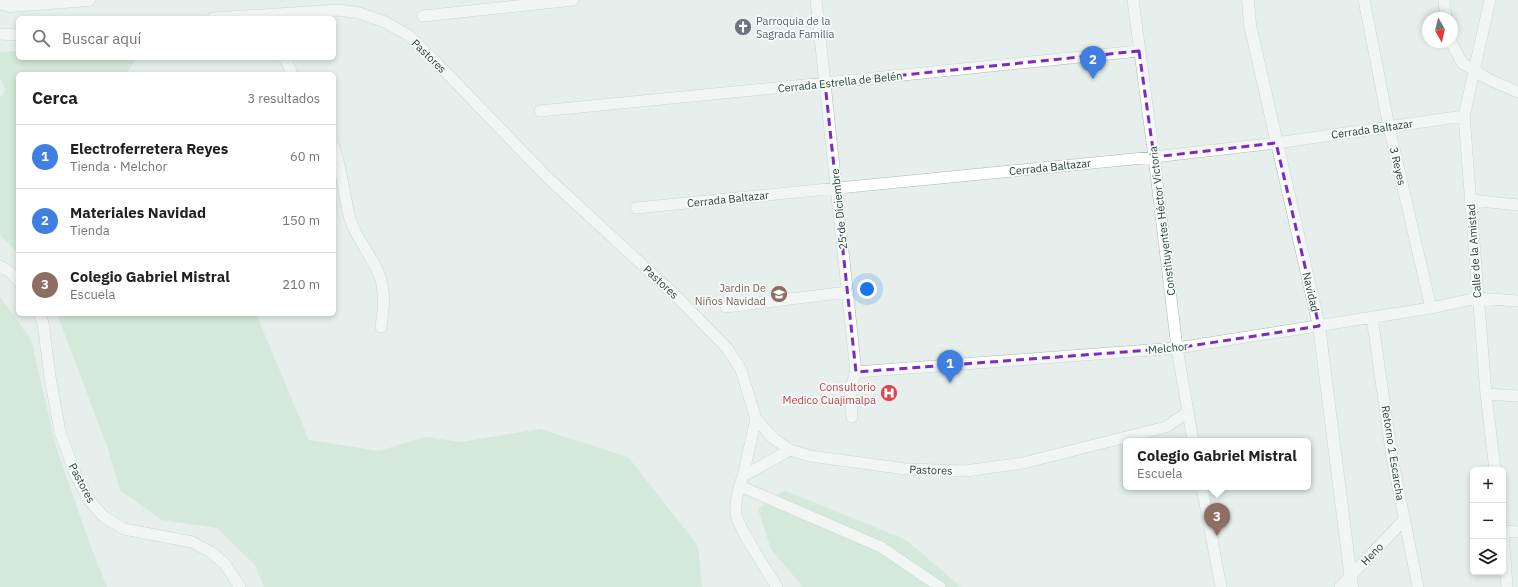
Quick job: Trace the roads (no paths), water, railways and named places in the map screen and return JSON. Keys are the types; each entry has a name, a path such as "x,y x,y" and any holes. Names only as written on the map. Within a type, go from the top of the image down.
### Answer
{"street":[{"path":"5,5 89,0"},
{"path":"423,16 573,0"},
{"name":"25 de Diciembre","path":"816,0 856,372 850,389 852,417"},
{"name":"Constituyentes Héctor Victoria","path":"1133,0 1177,348 1192,438"},
{"name":"Navidad","path":"1248,0 1250,25 1319,326 1352,581"},
{"name":"3 Reyes","path":"1364,0 1389,127 1430,308"},
{"path":"1444,0 1445,12"},
{"name":"Calle de la Amistad","path":"1490,0 1464,116 1486,394 1495,467"},
{"name":"Pastores","path":"265,16 339,10 360,13 385,22 408,35 546,176 675,295 727,348 741,370 756,419 773,438 790,450 810,456 906,469 965,471 1023,463 1166,427 1188,412"},
{"path":"0,34 16,35"},
{"path":"1454,48 1462,63 1490,80 1518,92"},
{"name":"Cerrada Estrella de Belén","path":"540,111 825,84 1139,51"},
{"path":"285,60 291,72"},
{"name":"Cerrada Baltazar","path":"636,208 1154,157 1276,143 1464,116"},
{"path":"336,153 340,164 350,219 358,238 375,267 382,284 384,309 381,327"},
{"path":"1471,200 1518,204"},
{"path":"0,266 10,272 16,279"},
{"path":"726,307 848,292"},
{"name":"Melchor","path":"856,372 1177,348 1430,308 1478,298 1518,301"},
{"name":"Pastores","path":"40,316 43,323 50,376 60,432 76,476 89,500 103,516 124,529 192,542 211,552 225,564 240,587"},
{"name":"Retorno 1 Escarcha","path":"1372,317 1392,457 1418,587"},
{"path":"1486,394 1518,396"},
{"path":"756,419 742,481 736,498 736,514 742,529 777,587"},
{"path":"742,481 790,450"},
{"path":"742,481 880,547 940,587"},
{"path":"1203,490 1221,587"},
{"name":"Heno","path":"1340,587 1352,581 1404,520"},
{"path":"1506,530 1518,532"},
{"path":"1504,539 1507,587"}],"place":[{"name":"Parroquia de la Sagrada Familia","path":"743,27"},
{"name":"Materiales Navidad","path":"1093,79"},
{"name":"Jardin De Niños Navidad","path":"779,294"},
{"name":"Electroferretera Reyes","path":"950,383"},
{"name":"Consultorio Medico Cuajimalpa","path":"889,393"},
{"name":"Colegio Gabriel Mistral","path":"1217,536"}]}
